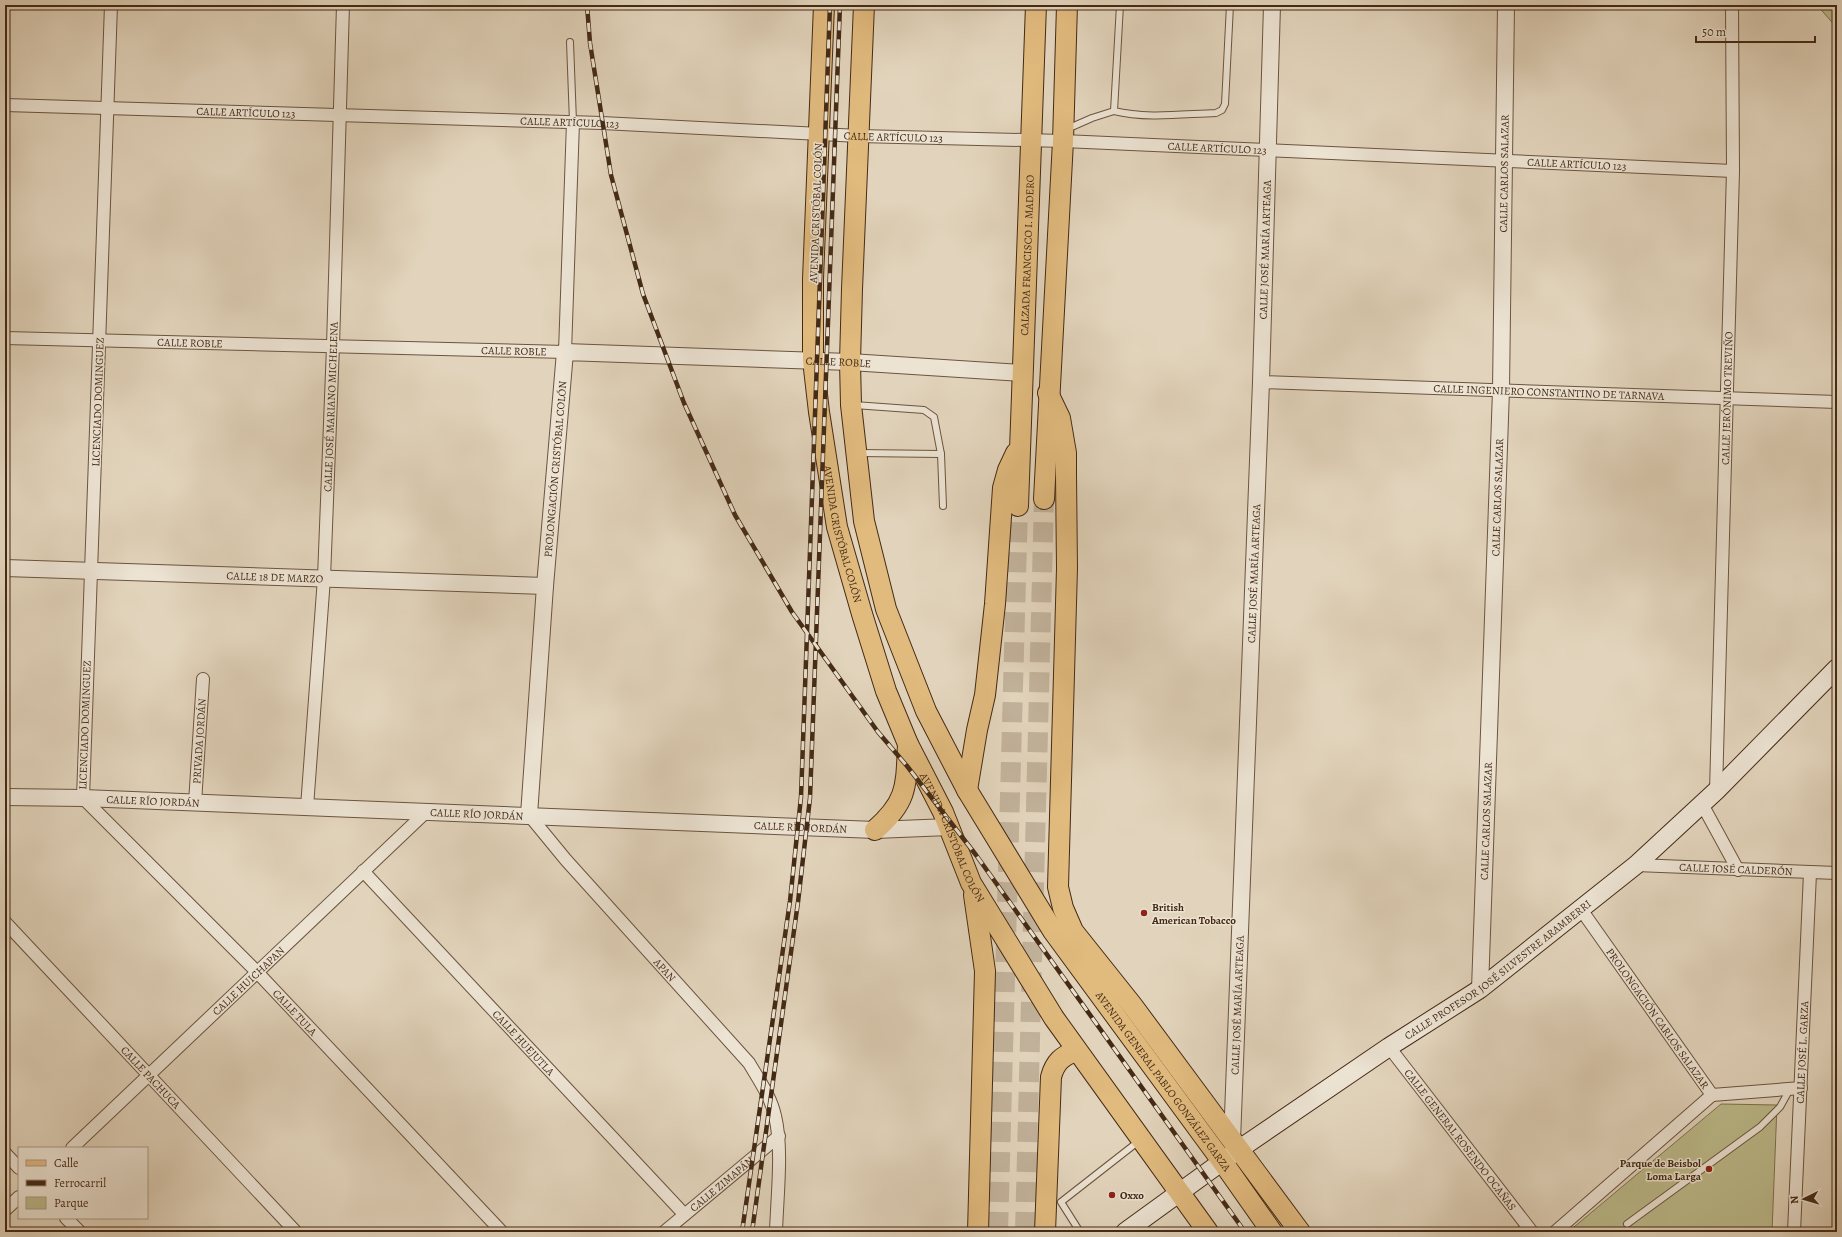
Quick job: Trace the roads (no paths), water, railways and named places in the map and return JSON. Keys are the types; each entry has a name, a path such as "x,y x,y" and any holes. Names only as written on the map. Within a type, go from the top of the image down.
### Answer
{"main road":[{"name":"AVENIDA CRISTÓBAL COLÓN","path":"824,5 813,279 813,360 819,412 837,527 886,691 908,744 943,812 972,883 1054,1018 1076,1051"},
{"path":"864,5 850,362 850,405 864,522 886,609 926,711 967,790"},
{"name":"CALZADA FRANCISCO I. MADERO","path":"1018,506 1036,5"},
{"path":"1044,499 1048,393 1063,136 1067,5"},
{"name":"AVENIDA GENERAL PABLO GONZÁLEZ GARZA","path":"1048,393 1060,418 1066,453 1067,568 1058,887 1063,908 1073,931 1132,1005 1300,1232"},
{"path":"967,790 977,730 985,695 995,604 1003,488 1008,470 1020,444"},
{"path":"862,614 886,609"},
{"name":"CALLE PROFESOR JOSÉ SILVESTRE ARAMBERRI","path":"1125,1232 1222,1161 1235,1146 1480,989 1636,865 1716,791 1837,668"},
{"path":"875,830 891,816 899,805 906,784 908,744"},
{"name":"AVENIDA GENERAL PABLO GONZÁLEZ GARZA","path":"967,790 1053,931 1222,1161 1272,1232"},
{"path":"972,883 985,971 978,1232"},
{"path":"1045,1232 1053,1207 1050,1077 1053,1068 1058,1061 1064,1055 1076,1051 1208,1232"}],"street":[{"name":"LICENCIADO DOMINGUEZ","path":"83,798 111,5"},
{"name":"CALLE JOSÉ MARIANO MICHELENA","path":"307,807 324,578 333,346 343,5"},
{"name":"CALLE JOSÉ MARÍA ARTEAGA","path":"1235,1146 1261,382 1272,5"},
{"name":"CALLE CARLOS SALAZAR","path":"1480,989 1501,390 1506,5"},
{"name":"CALLE JERÓNIMO TREVIÑO","path":"1716,791 1733,171 1732,5"},
{"name":"CALLE ARTÍCULO 123","path":"5,105 573,122 859,136 1032,140 1063,136 1268,150 1733,171"},
{"name":"PROLONGACIÓN CRISTÓBAL COLÓN","path":"529,815 545,586 565,352 573,122"},
{"name":"CALLE ROBLE","path":"5,338 565,352 813,360 1023,373"},
{"name":"CALLE INGENIERO CONSTANTINO DE TARNAVA","path":"1261,382 1837,402"},
{"name":"CALLE 18 DE MARZO","path":"5,568 545,586"},
{"name":"PRIVADA JORDÁN","path":"194,803 203,679"},
{"name":"CALLE RÍO JORDÁN","path":"5,797 83,798 875,830 949,827"},
{"name":"CALLE TULA","path":"83,798 257,972 502,1232"},
{"path":"1702,804 1738,870"},
{"name":"CALLE HUICHAPAN","path":"73,1147 425,813"},
{"name":"APAN","path":"529,815 566,860 750,1064 770,1101 775,1115 779,1136 776,1232"},
{"name":"CALLE JOSÉ CALDERÓN","path":"1636,865 1837,873"},
{"name":"CALLE HUEJUTLA","path":"363,872 684,1214"},
{"name":"CALLE JOSÉ L. GARZA","path":"1794,1232 1796,1088 1810,873"},
{"name":"PROLONGACIÓN CARLOS SALAZAR","path":"1580,908 1712,1095 1796,1088"},
{"name":"CALLE PACHUCA","path":"5,922 296,1232"},
{"name":"CALLE GENERAL ROSENDO OCAÑAS","path":"1389,1047 1525,1230"},
{"path":"1555,1232 1712,1095"},
{"name":"CALLE ZIMAPÁN","path":"664,1232 779,1136"},
{"path":"5,1153 18,1167"},
{"path":"5,1210 18,1198"},
{"path":"67,1219 80,1232"}],"lane":[{"path":"1114,111 1120,5"},
{"path":"1063,136 1092,118 1114,111 1125,114 1153,115 1216,113 1222,110 1225,104 1230,5"},
{"path":"570,42 573,122"},
{"path":"850,405 924,410 930,413 934,418 941,454 943,506"},
{"path":"855,453 941,454"},
{"path":"1627,1224 1760,1127 1796,1088"},
{"path":"1080,1232 1053,1207 1140,1140"}],"tunnel":[{"path":"1025,1232 1044,499"},
{"path":"998,1232 1018,506"}],"railway":[{"path":"587,5 590,43 611,175 643,294 684,403 735,515 792,612 878,732 907,766 976,855 1245,1232"},
{"path":"742,1232 790,901 801,797 830,5"},
{"path":"752,1232 798,902 810,798 840,5"}],"place":[{"name":"British American Tobacco","path":"1144,913"},
{"name":"Parque de Beisbol Loma Larga","path":"1709,1169"},
{"name":"Oxxo","path":"1112,1195"}]}
